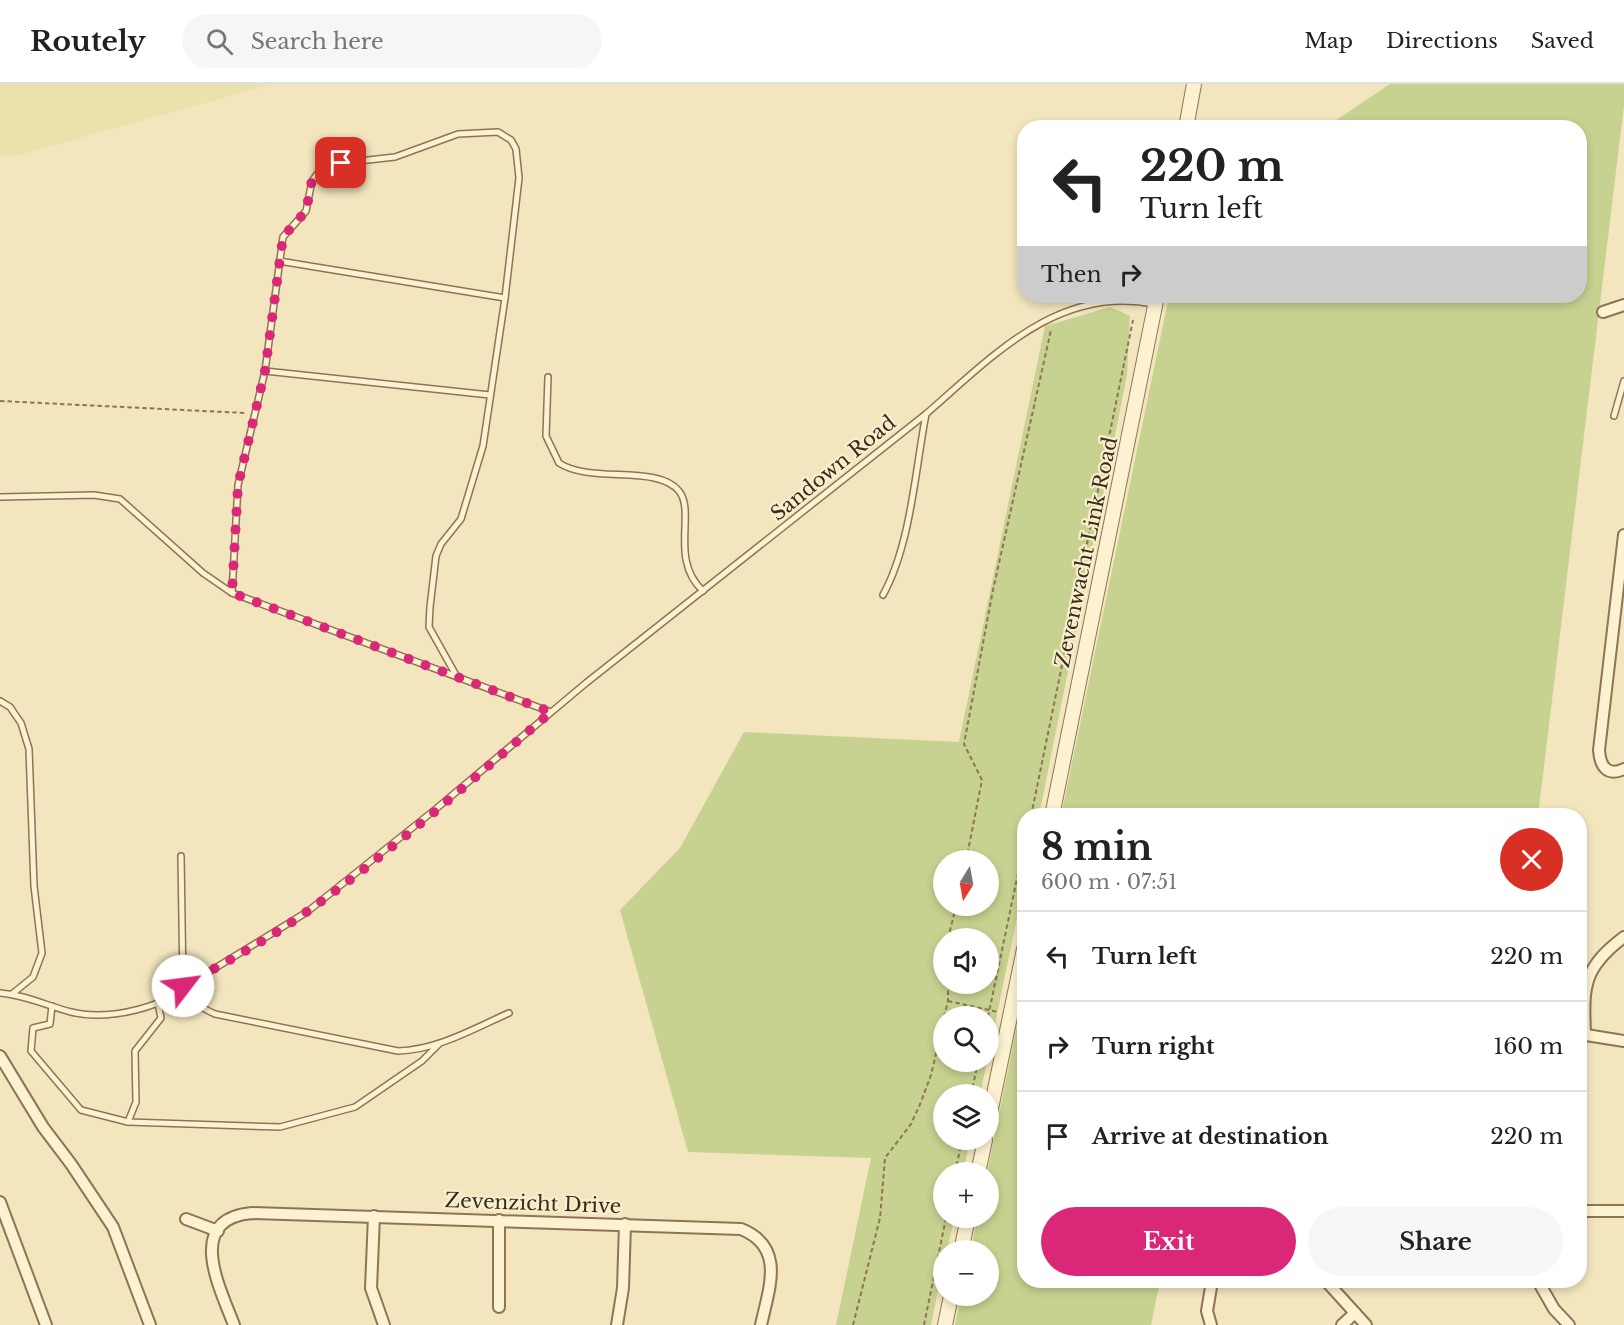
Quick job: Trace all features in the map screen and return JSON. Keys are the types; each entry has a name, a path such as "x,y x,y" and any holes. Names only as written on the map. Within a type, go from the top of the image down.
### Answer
{"street":[{"path":"1187,120 1194,84"},
{"name":"Zevenwacht Link Road","path":"1054,808 1156,303"},
{"path":"1603,312 1624,305"},
{"path":"1624,535 1599,750 1603,767 1614,773 1624,769"},
{"path":"1587,980 1600,956 1624,937"},
{"path":"996,1084 1017,985"},
{"path":"1587,1035 1624,1041"},
{"path":"0,1056 43,1127 113,1227 150,1325"},
{"path":"0,1202 46,1325"},
{"path":"1587,1211 1624,1211"},
{"name":"Zevenzicht Drive","path":"218,1231 229,1220 244,1213 732,1227 756,1237 767,1251 772,1267 761,1325"},
{"path":"374,1216 371,1288 384,1325"},
{"path":"186,1220 218,1231 211,1246 211,1263 234,1325"},
{"path":"498,1307 499,1220"},
{"path":"617,1325 623,1288 625,1224"},
{"path":"1210,1325 1207,1311 1211,1288"},
{"path":"1332,1288 1366,1325"},
{"path":"1542,1288 1554,1309 1569,1325"},
{"path":"945,1325 949,1306"},
{"path":"1342,1325 1355,1313"}],"lane":[{"path":"232,593 238,485 257,413 265,371 283,237 306,211 312,180 318,173 341,163 402,155 458,134 498,132 511,140 516,149 519,178 483,446 461,519 441,544 436,556 430,607 429,627 457,677"},
{"path":"279,261 504,298"},
{"name":"Sandown Road","path":"0,993 36,999 74,1012 95,1014 134,1012 158,1003 183,986 243,953 307,912 437,808 551,712 926,414 976,371 1052,316 1076,307 1097,303"},
{"path":"265,371 490,395"},
{"path":"548,377 546,436 559,464 583,473 656,479 669,483 679,491 684,502 686,563 695,584 703,591"},
{"path":"1614,416 1624,381"},
{"path":"883,595 891,581 904,534 926,414"},
{"path":"0,497 94,495 120,499 203,573 232,593 551,712"},
{"path":"0,701 10,707 21,723 29,749 34,886 42,953 33,977 12,994"},
{"path":"181,856 183,986 193,1002 215,1014 269,1023 381,1050 417,1051 439,1044 509,1013"},
{"path":"128,1122 136,1102 135,1051 161,1018 158,1003"},
{"path":"52,1006 51,1024 33,1028 30,1051 81,1110 128,1122 280,1127 355,1107 422,1061 439,1044"}],"path":[{"path":"968,850 982,780 964,744 976,671 1052,316"},
{"path":"1033,808 1134,320"},
{"path":"0,401 257,413"},
{"path":"990,1006 1017,878"},
{"path":"947,1006 948,994"},
{"path":"948,1001 971,1006"},
{"path":"999,1012 1011,1015"},
{"path":"853,1325 880,1218 885,1158 911,1124 933,1066"},
{"path":"924,1325 944,1228"}],"shaded area":[{"path":"0,84 273,84 12,157 0,156"}],"green space":[{"path":"1390,84 1624,84 1624,105 1539,808 1063,808 1168,303 1587,303 1587,120 1336,120"},
{"path":"1110,307 1130,316 1127,375 1041,808 1017,808 1017,918 999,1006 933,1006 933,1072 985,1072 982,1084 933,1084 933,1150 968,1150 965,1162 933,1162 933,1228 952,1228 949,1240 933,1240 935,1306 931,1325 836,1325 871,1158 688,1152 620,910 680,848 744,732 959,742 1045,326"},
{"path":"1017,1025 1017,1288 1159,1288 1151,1325 955,1325 959,1306 999,1306 999,1240 973,1240 975,1228 999,1228 999,1162 989,1162 992,1150 999,1150 999,1114"}],"route":[{"path":"183,986 243,953 307,912 437,808 551,712 232,593 238,485 242,462 257,413 265,371 283,237 306,211 312,180 318,173 341,163"}]}
